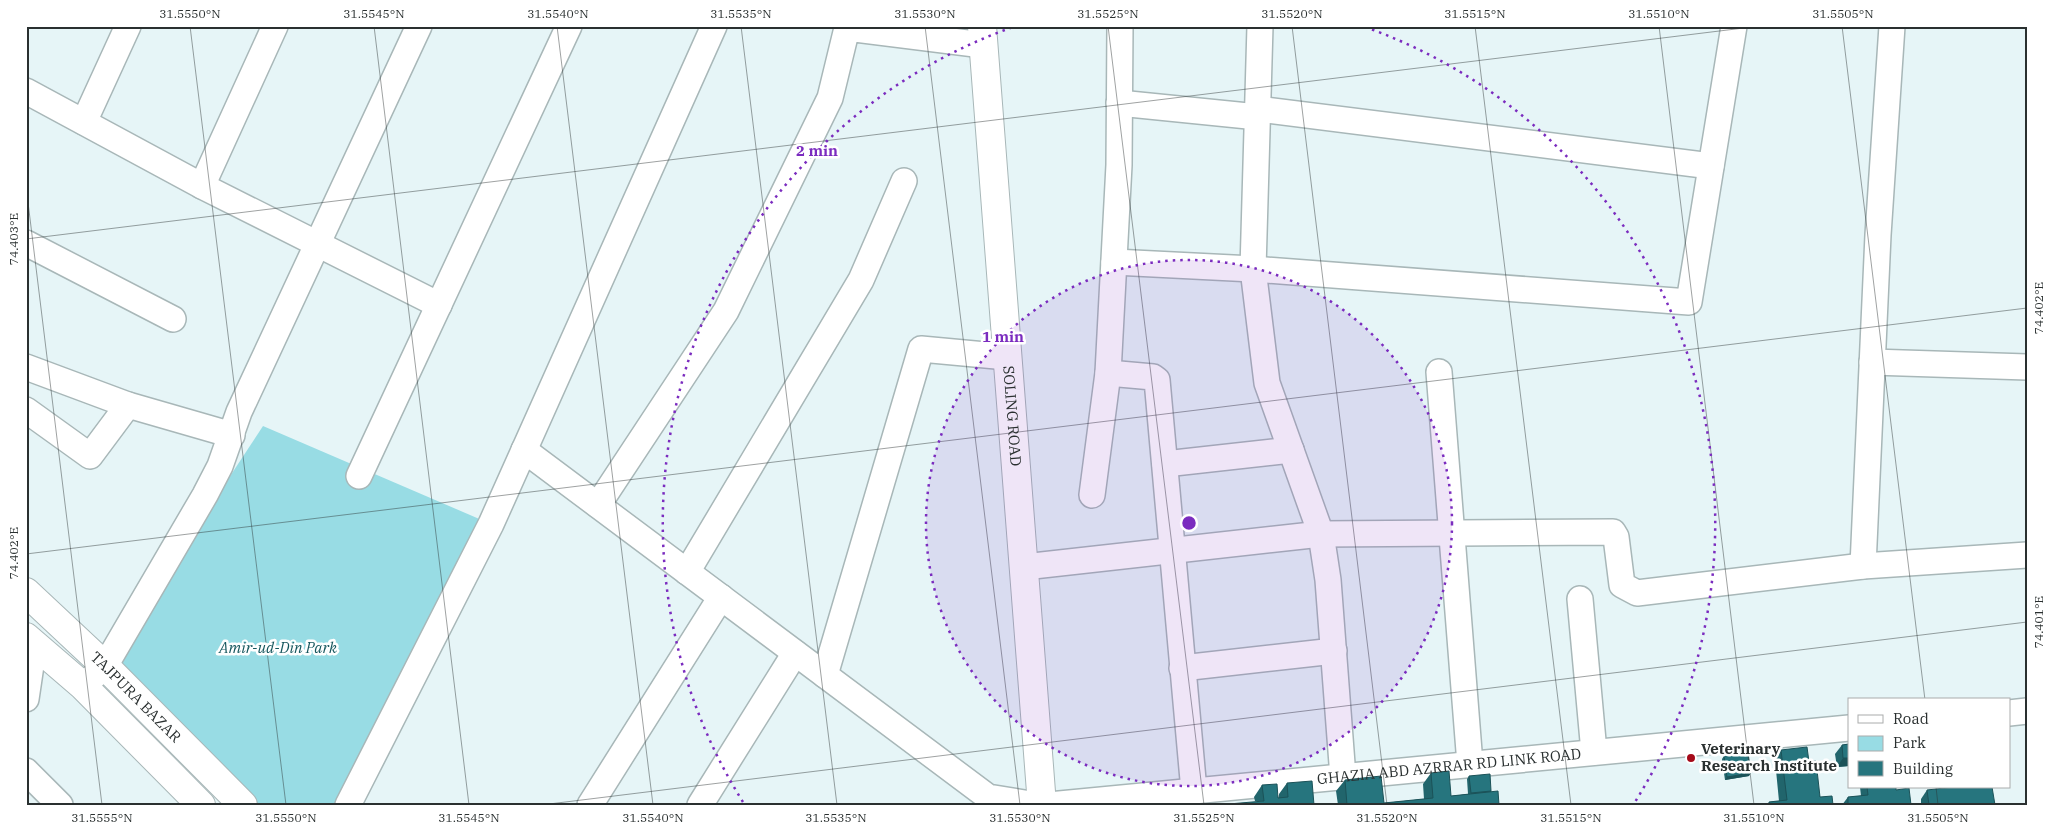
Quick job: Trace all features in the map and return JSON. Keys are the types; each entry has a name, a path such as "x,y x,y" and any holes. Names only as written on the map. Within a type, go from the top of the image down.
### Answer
{"street":[{"path":"84,122 128,26"},
{"path":"202,186 275,26"},
{"path":"83,686 105,666 220,466 240,412 418,26"},
{"path":"358,476 569,26"},
{"path":"348,805 491,524 714,26"},
{"path":"1092,495 1108,373 1114,262 1120,26"},
{"path":"1260,26 1253,269 1267,383 1321,534 1328,580 1343,777"},
{"path":"1114,262 1253,269 1684,303 1692,298 1734,26"},
{"path":"1863,566 1872,362 1892,26"},
{"path":"598,505 726,311 830,98 847,28 982,36"},
{"name":"SOLING ROAD","path":"982,36 1042,805"},
{"path":"26,91 202,186 439,305"},
{"path":"1119,103 1258,113 1711,166"},
{"path":"687,572 861,280 904,181"},
{"path":"26,243 173,319"},
{"path":"825,676 921,349 1007,357"},
{"path":"1872,362 2027,367"},
{"path":"26,368 128,405 232,435"},
{"path":"1439,372 1450,532 1470,764"},
{"path":"1108,373 1153,377 1157,380 1194,791"},
{"path":"26,410 90,456 128,405"},
{"path":"524,450 988,797 1037,805"},
{"path":"1165,464 1291,450"},
{"path":"1024,567 1321,534 1612,532 1616,537 1622,585 1637,593 1863,566 2027,555"},
{"name":"TAJPURA BAZAR","path":"26,592 105,666 243,805"},
{"path":"590,805 721,597"},
{"path":"1580,599 1594,752"},
{"path":"26,699 30,641"},
{"name":"TAJPURA BAZAR","path":"30,641 83,686 201,805"},
{"path":"1182,668 1334,651"},
{"path":"700,805 795,653"},
{"path":"2010,713 2027,711"},
{"name":"GHAZIA ABD AZRRAR RD LINK ROAD","path":"1049,805 1848,728"},
{"path":"26,771 60,805"}],"green space":[{"name":"Amir-ud-Din Park","path":"263,426 491,524 348,805 243,805 105,666"}],"building":[{"path":"1848,744 1848,758 1843,758 1842,745"},
{"path":"1807,747 1809,762 1816,761 1820,797 1832,796 1833,805 1770,805 1769,802 1787,800 1781,750"},
{"path":"1748,753 1751,773 1727,777 1724,756"},
{"path":"1449,771 1451,796 1498,791 1499,805 1347,805 1345,780 1381,776 1384,803 1433,798 1431,773"},
{"path":"1490,774 1491,791 1471,793 1469,776"},
{"path":"1312,781 1314,805 1217,805 1264,801 1262,785 1277,784 1278,798 1288,797 1287,783"},
{"path":"1867,788 1896,788 1896,790 1909,788 1911,805 1848,805 1848,797 1868,795"},
{"path":"1992,788 1995,805 1929,805 1927,790"}],"place":[{"name":"Veterinary Research Institute","path":"1691,758"}]}
